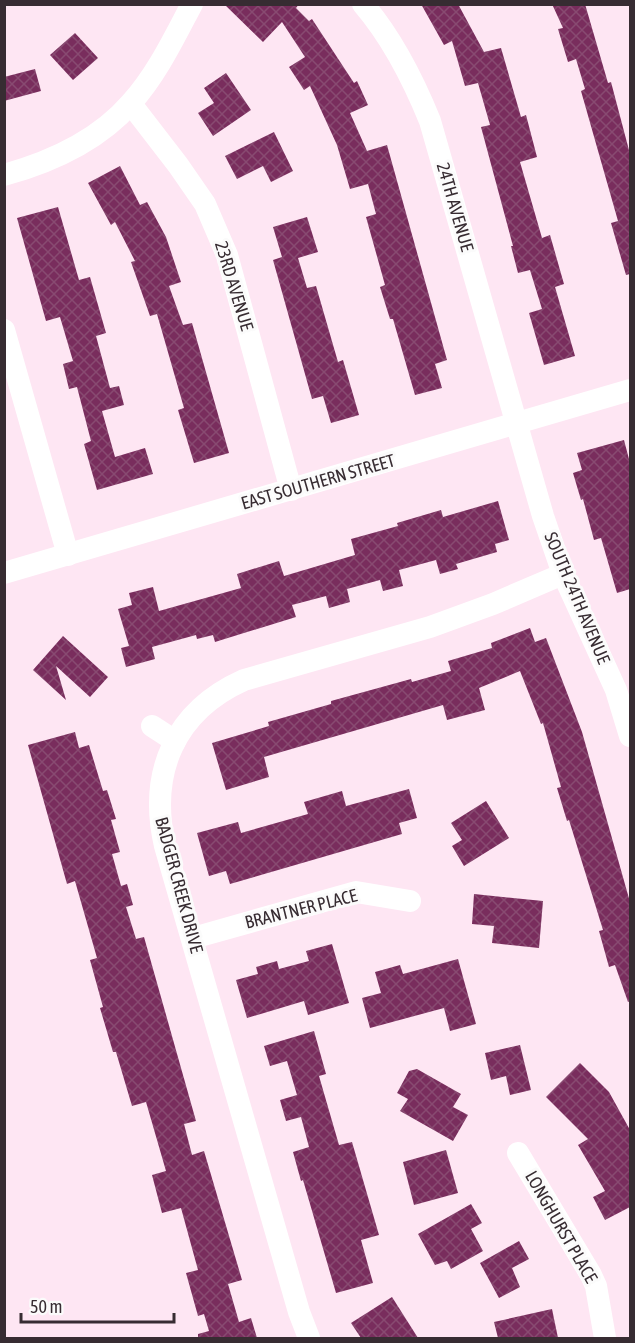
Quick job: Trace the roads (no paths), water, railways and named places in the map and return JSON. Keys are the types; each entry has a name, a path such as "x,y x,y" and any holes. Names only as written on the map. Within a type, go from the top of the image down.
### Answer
{"street":[{"path":"4,175 31,168 60,155 96,134 131,104 161,60 192,4"},
{"name":"24TH AVENUE","path":"363,4 380,24 395,48 430,121 516,423"},
{"name":"23RD AVENUE","path":"131,104 205,204 227,255 291,490"},
{"path":"4,330 68,555"},
{"name":"EAST SOUTHERN STREET","path":"4,573 630,390"},
{"name":"SOUTH 24TH AVENUE","path":"516,423 543,516 563,574 616,690 630,736"},
{"name":"BADGER CREEK DRIVE","path":"309,1338 299,1312 160,824 158,807 161,782 175,741 203,706 229,687 244,680 430,627 493,604 563,574"},
{"path":"152,726 175,741"},
{"name":"BRANTNER PLACE","path":"193,938 356,892 410,901"},
{"name":"LONGHURST PLACE","path":"518,1153 591,1275 596,1286 605,1338"}]}
